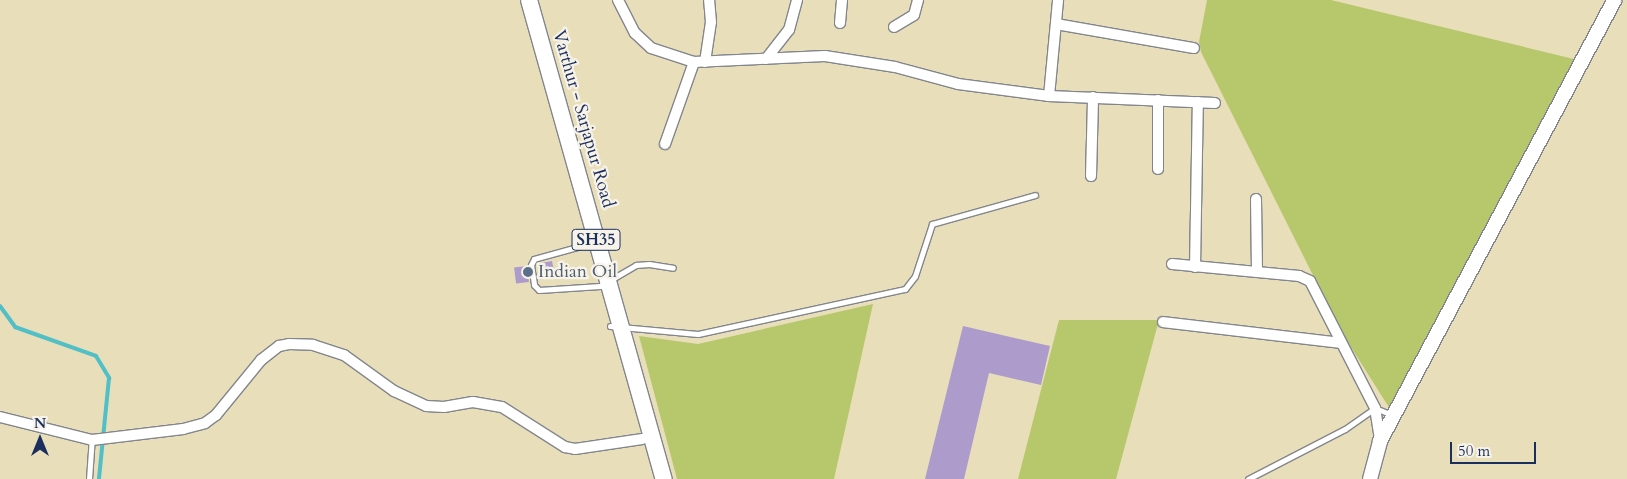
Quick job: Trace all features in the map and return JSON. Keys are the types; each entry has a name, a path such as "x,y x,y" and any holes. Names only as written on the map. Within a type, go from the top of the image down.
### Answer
{"main road":[{"name":"Varthur - Sarjapur Road","path":"519,0 588,244 603,283"},
{"name":"Varthur - Sarjapur Road","path":"529,0 615,327 652,479"},
{"name":"Varthur - Sarjapur Road","path":"615,327 664,479"}],"street":[{"path":"618,0 635,33 651,48 694,62 825,56 895,67 958,84 1049,96 1215,103"},
{"path":"705,62 710,22 709,0"},
{"path":"766,59 789,30 797,0"},
{"path":"840,23 842,0"},
{"path":"894,27 914,15 918,0"},
{"path":"1049,96 1058,0"},
{"path":"1370,479 1380,441 1396,416 1614,0"},
{"path":"1056,24 1194,48"},
{"path":"665,144 694,62"},
{"path":"1091,176 1092,98"},
{"path":"1158,100 1158,169"},
{"path":"1194,266 1198,102"},
{"path":"1256,200 1257,272"},
{"path":"1172,264 1299,276 1310,281 1375,408 1380,441"},
{"path":"1163,322 1341,343"},
{"path":"0,417 92,440 183,429 205,422 216,415 260,360 278,346 289,344 312,345 344,355 394,391 426,406 444,407 473,402 502,407 565,447 576,449 642,439"}],"lane":[{"path":"615,327 698,334 905,288 915,276 932,224 1035,196"},
{"path":"588,244 534,259 531,265 532,277 539,290 603,283 636,265 673,268"},
{"path":"1248,479 1345,429 1375,408 1396,416"},
{"path":"89,479 92,440"}],"green space":[{"path":"1207,0 1331,0 1578,60 1390,409 1342,333 1201,52 1199,42"},
{"path":"873,304 834,479 677,479 639,336 698,344"},
{"path":"1059,320 1159,320 1116,479 1018,479"}],"building":[{"path":"552,261 555,277 540,280 537,264"},
{"path":"527,266 529,282 516,283 514,268"},
{"path":"963,326 1050,346 1041,385 989,373 964,479 925,479"}],"waterway":[{"path":"0,306 15,327 96,356 109,378 99,479"}],"place":[{"name":"Indian Oil","path":"528,272"}]}
